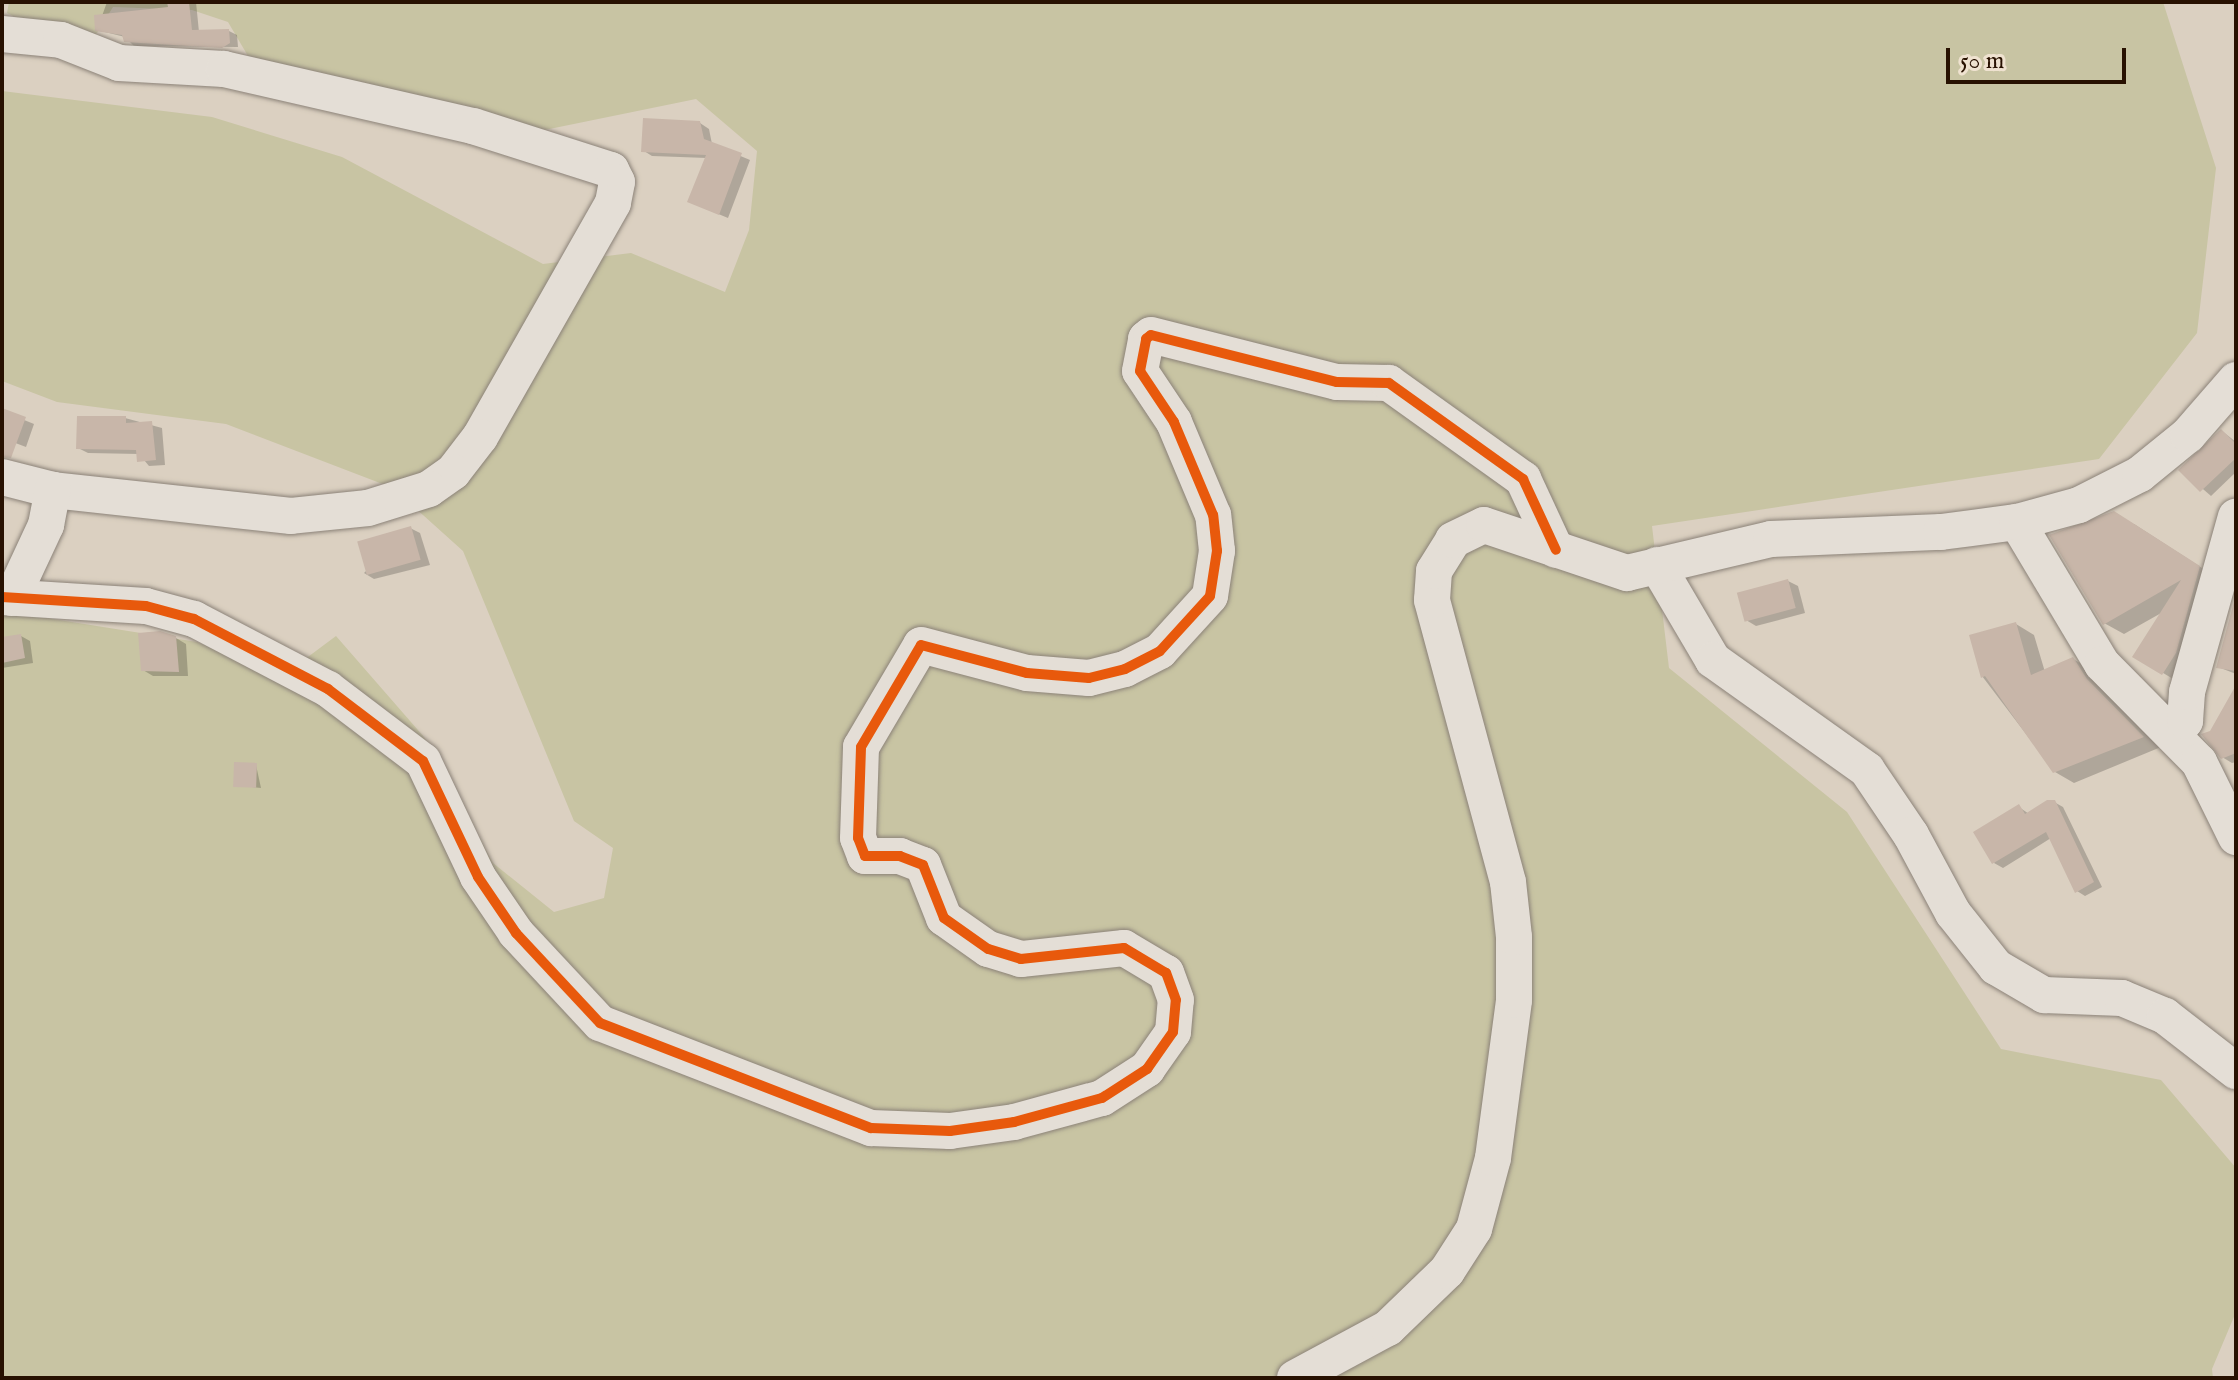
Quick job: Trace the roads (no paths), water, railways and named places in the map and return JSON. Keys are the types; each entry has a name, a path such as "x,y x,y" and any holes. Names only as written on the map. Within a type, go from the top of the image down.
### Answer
{"street":[{"path":"2,34 61,40 119,63 224,69 473,126 611,170 617,182 613,203 480,437 453,472 429,489 368,508 291,516 53,490 2,477"},
{"path":"53,490 46,525 7,598 146,606 194,619 328,689 423,761 478,877 516,933 600,1023 871,1128 950,1131 1014,1122 1102,1098 1147,1069 1173,1032 1176,1000 1166,973 1124,948 1021,959 988,949 944,918 923,865 900,856 865,856 858,838 861,747 921,645 1027,673 1089,678 1125,669 1160,651 1210,596 1217,551 1213,515 1174,422 1140,371 1146,339 1151,335 1337,382 1389,383 1523,479 1556,550"},
{"path":"1295,1378 1388,1328 1447,1271 1474,1229 1493,1158 1514,1000 1514,937 1508,882 1432,600 1434,571 1453,540 1484,525 1627,573 1771,539 1941,532 2017,522 2079,505 2140,474 2188,435 2234,386"},
{"path":"2174,736 2185,721 2187,692 2236,517"},
{"path":"2017,522 2102,664 2199,762 2236,837"},
{"path":"1657,565 1713,660 1867,770 1911,835 1953,913 1996,967 2044,995 2122,998 2165,1016 2236,1071"}]}
